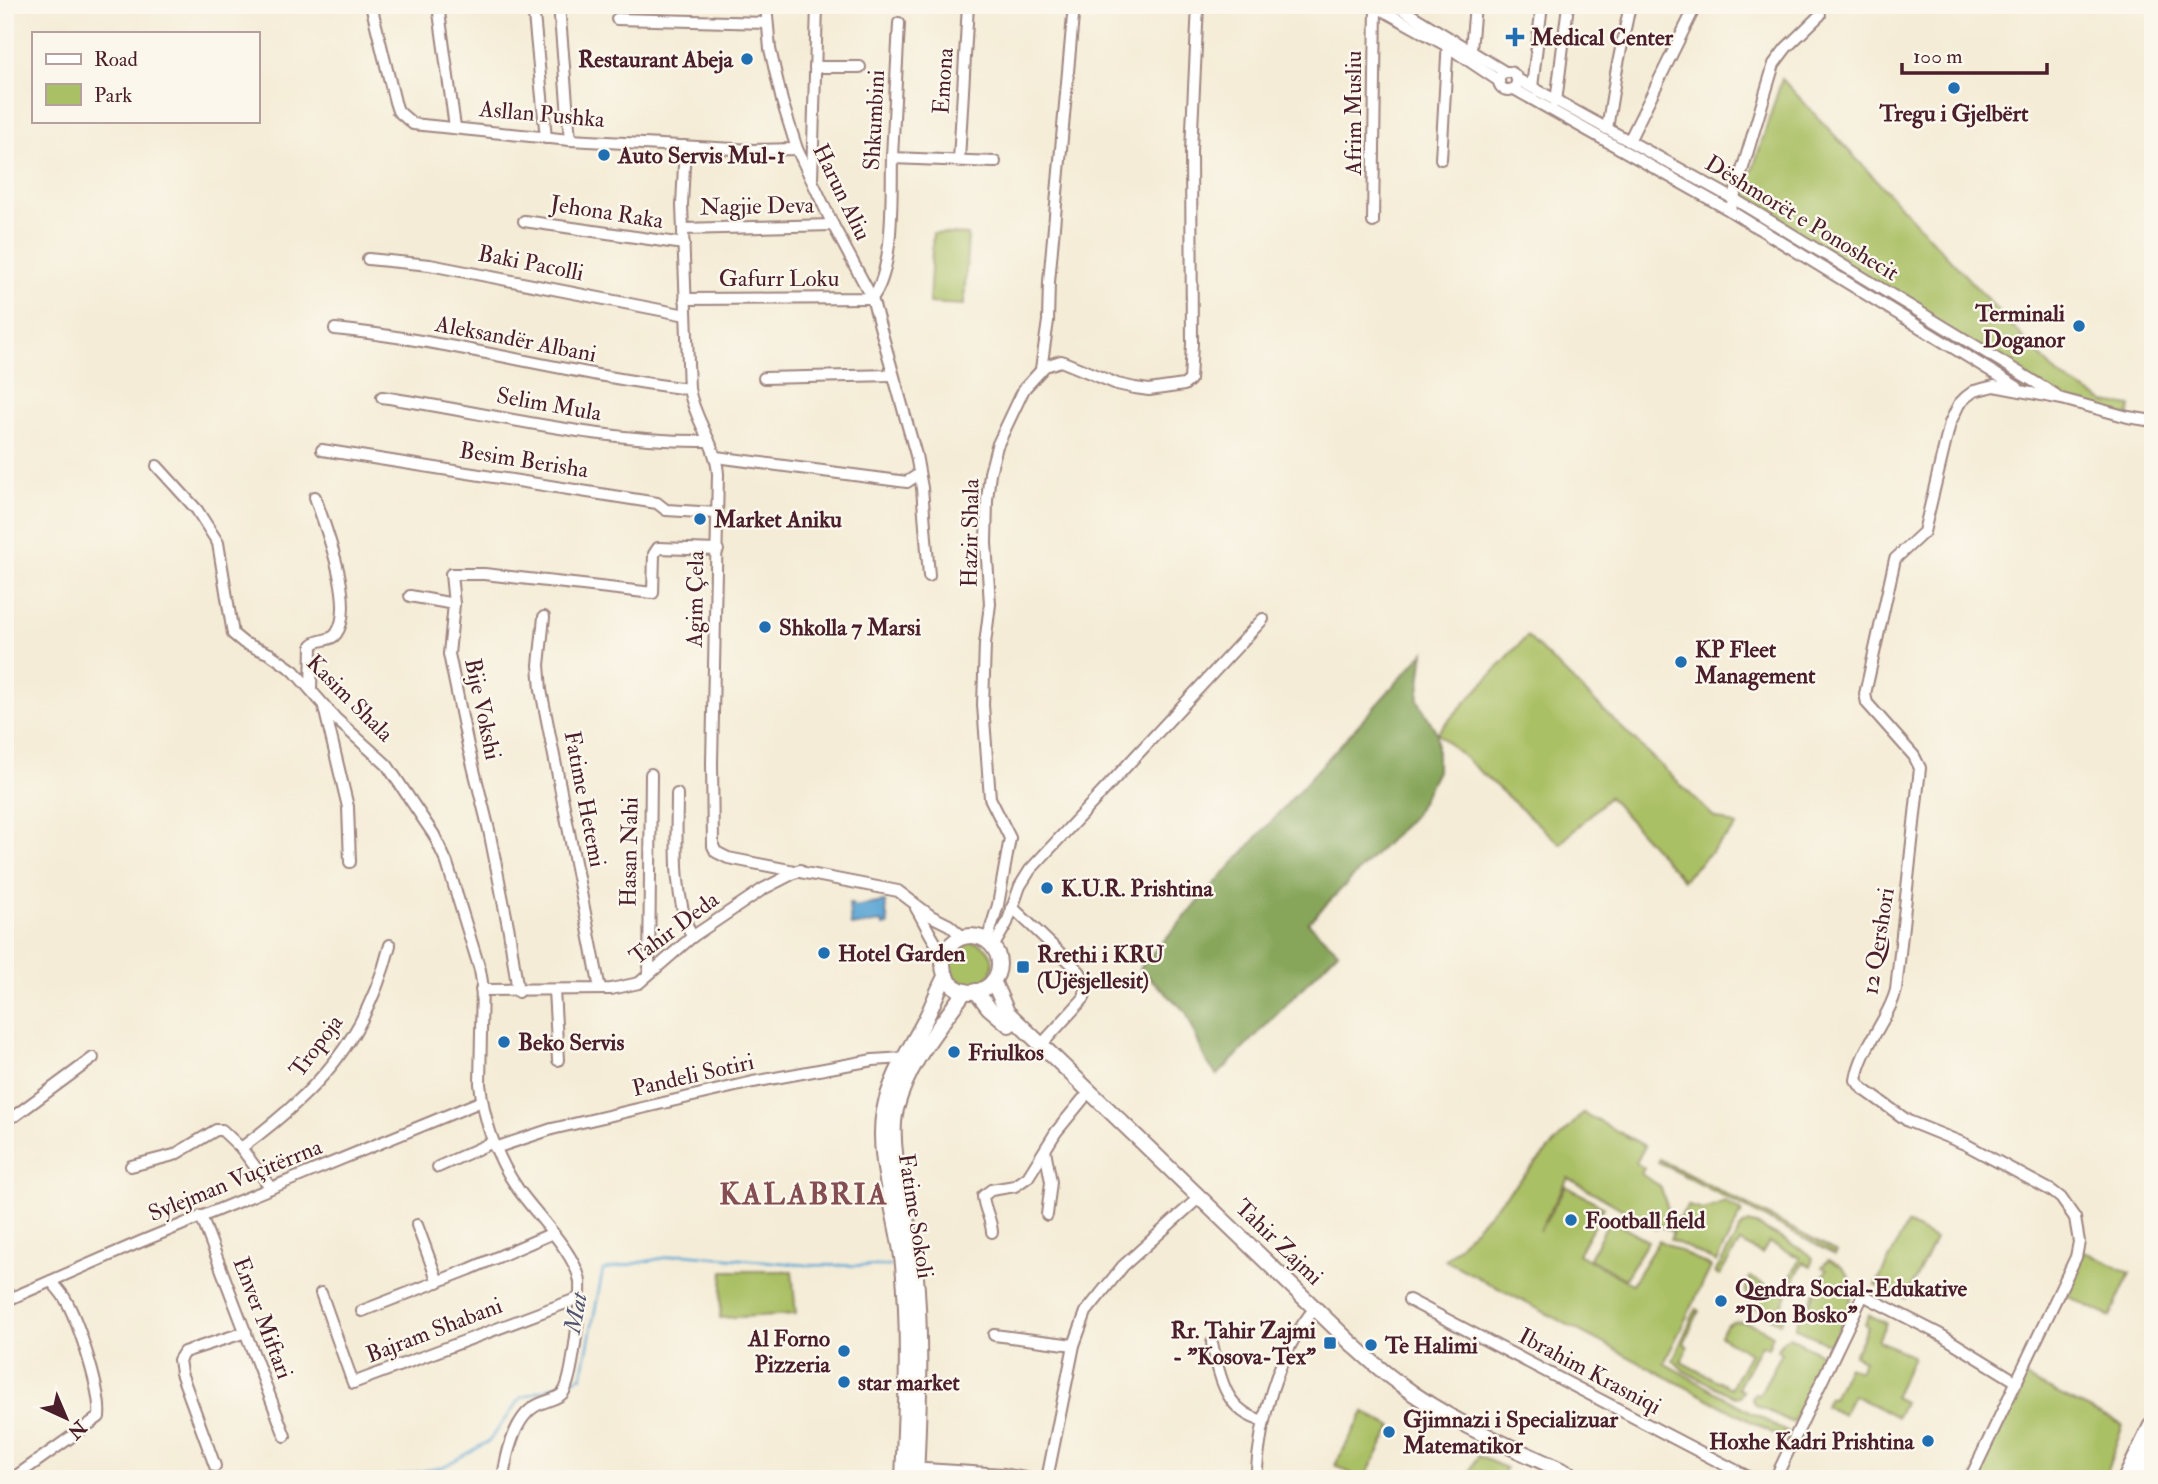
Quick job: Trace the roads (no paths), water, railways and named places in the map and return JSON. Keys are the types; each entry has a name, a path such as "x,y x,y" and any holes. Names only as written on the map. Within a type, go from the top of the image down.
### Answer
{"highway":[{"path":"2128,1479 2153,1427"},
{"path":"2146,1479 2153,1466"}],"street":[{"name":"Asllan Pushka","path":"371,5 398,111 413,124 570,140 753,150 797,149"},
{"path":"438,5 455,127"},
{"path":"533,5 546,138"},
{"path":"559,5 570,140"},
{"name":"Harun Aliu","path":"766,5 775,74 797,149 872,298 916,455 929,576"},
{"path":"812,182 817,5"},
{"name":"Emona","path":"958,160 968,5"},
{"path":"1041,369 1048,321 1049,282 1074,5"},
{"path":"1041,369 1061,361 1117,384 1149,390 1184,385 1189,380 1192,344 1191,150 1198,5"},
{"name":"Dëshmorët e Ponoshecit","path":"1395,5 1411,20"},
{"path":"1471,50 1475,5"},
{"path":"1532,87 1542,5"},
{"path":"1556,102 1568,5"},
{"path":"1607,129 1630,5"},
{"path":"1629,141 1696,5"},
{"name":"Dëshmorët e Ponoshecit","path":"1375,6 1411,20 1502,77"},
{"name":"Afrim Musliu","path":"1373,222 1375,6"},
{"path":"1729,210 1774,64 1786,48 1820,15"},
{"path":"618,19 767,23"},
{"name":"Shkumbini","path":"872,298 882,280 890,233 899,23"},
{"path":"1441,159 1448,41"},
{"name":"Dëshmorët e Ponoshecit","path":"1448,41 1471,50 1502,77 1504,90 1516,84 1532,87 1734,199 2062,399"},
{"path":"816,67 860,66"},
{"name":"Dëshmorët e Ponoshecit","path":"1502,77 1510,72 1516,84 1729,210 2023,392 2153,421"},
{"name":"Agim Çela","path":"685,146 683,229 689,389 695,415 716,457 718,474 712,762 713,846 716,852 728,858 898,891 963,937"},
{"path":"892,158 995,162"},
{"name":"Jehona Raka","path":"524,220 684,244"},
{"name":"Nagjie Deva","path":"683,229 833,225"},
{"name":"Baki Pacolli","path":"368,259 430,265 686,315"},
{"name":"Gafurr Loku","path":"685,299 872,298"},
{"name":"Aleksandër Albani","path":"335,330 386,336 598,377 689,389"},
{"name":"Hazir Shala","path":"990,944 1010,838 989,798 983,705 985,644 990,604 986,542 987,500 997,446 1024,389 1041,369"},
{"path":"764,378 893,375"},
{"name":"12 Qershori","path":"1970,1479 2076,1258 2079,1242 2075,1218 2061,1198 2052,1191 1965,1144 1908,1121 1862,1088 1856,1080 1876,1029 1896,990 1920,784 1918,761 1865,699 1894,564 1897,555 1914,544 1924,532 1950,424 1959,404 1974,391 1994,386 2023,392"},
{"name":"Selim Mula","path":"382,397 621,438 709,442"},
{"name":"Besim Berisha","path":"322,450 657,503 666,510 717,513"},
{"path":"716,457 907,482 919,474"},
{"name":"Kasim Shala","path":"157,466 197,510 219,542 233,634 244,643 283,662 312,690 324,706 387,765 434,835 447,863 480,970 482,1101 494,1145 518,1189 553,1233 576,1269 580,1283 567,1381 561,1395 535,1406 522,1418 508,1455 503,1479"},
{"path":"312,690 312,645 316,641 333,637 340,625 342,611 335,560 315,497"},
{"name":"Bije Vokshi","path":"518,992 489,830 449,654 454,604 452,574 484,574 653,593 654,554 658,548 718,550"},
{"path":"410,596 454,604"},
{"name":"Fatime Hetemi","path":"544,617 540,655 541,690 600,989"},
{"path":"990,944 1007,923 1020,886 1030,870 1263,620"},
{"path":"324,706 348,807 350,862"},
{"name":"Hasan Nahi","path":"649,973 651,774"},
{"path":"677,794 680,882 683,910 692,937"},
{"name":"Tahir Deda","path":"481,990 518,992 600,989 639,983 692,937 763,889 800,870"},
{"path":"913,903 934,944 945,955"},
{"path":"1012,907 1079,971 1087,984 1084,998 1041,1045"},
{"path":"975,936 990,944 999,963 993,981 971,991 953,985 943,965 950,946 963,937 975,936"},
{"name":"Tropoja","path":"241,1149 300,1101 333,1065 374,998 390,945"},
{"name":"Fatime Sokoli","path":"912,1476 906,1304 900,1246 882,1136 888,1095 946,975"},
{"name":"Tahir Zajmi","path":"993,981 1007,1012 1375,1375 1414,1404 1468,1435 1559,1479"},
{"path":"554,990 558,1060"},
{"name":"Tahir Zajmi","path":"971,991 1193,1203 1312,1312 1387,1374 1419,1398 1472,1427 1580,1479"},
{"name":"Fatime Sokoli","path":"912,1476 917,1284 913,1244 895,1148 894,1125 900,1096 915,1062 932,1035 971,991"},
{"path":"5,1119 16,1115 93,1058"},
{"name":"Pandeli Sotiri","path":"438,1167 494,1145 552,1129 762,1080 873,1060 904,1058"},
{"path":"992,1232 991,1219 984,1208 983,1196 991,1190 1015,1186 1022,1182 1035,1168 1067,1117 1083,1099"},
{"name":"Sylejman Vuçitërrna","path":"5,1301 201,1216 482,1101"},
{"path":"131,1166 174,1155 216,1130 226,1133 271,1188"},
{"path":"1045,1150 1051,1182 1046,1215"},
{"path":"1047,1479 1074,1346 1086,1312 1100,1291 1123,1266 1193,1203"},
{"name":"Enver Miftari","path":"201,1216 285,1436"},
{"path":"418,1225 438,1282"},
{"path":"362,1311 553,1233"},
{"path":"12,1479 99,1417 91,1370 81,1337 68,1303 51,1281"},
{"name":"Bajram Shabani","path":"321,1293 353,1383 579,1298"},
{"path":"1775,1479 1863,1295 1941,1335 2017,1381"},
{"name":"Ibrahim Krasniqi","path":"1409,1300 1752,1479"},
{"path":"1256,1479 1264,1421 1289,1350 1312,1312"},
{"path":"215,1466 181,1373 179,1360 184,1352 246,1332"},
{"path":"994,1335 1074,1346"},
{"path":"1212,1343 1219,1372 1236,1408 1252,1419 1264,1421"},
{"path":"912,1476 925,1469 1003,1474 1030,1479"}],"water":[{"path":"885,902 888,925 883,926 882,922 851,926 849,904 853,907"}],"waterway":[{"name":"Mat","path":"572,1380 582,1376 603,1270 683,1254 807,1265 890,1266"},
{"name":"Mat","path":"381,1479 443,1467 489,1441 521,1398 563,1383"}],"place":[{"name":"Medical Center","path":"1515,37"},
{"name":"Restaurant Abeja","path":"747,59"},
{"name":"Tregu i Gjelbërt","path":"1954,88"},
{"name":"Auto Servis Mul-1","path":"604,155"},
{"name":"Terminali Doganor","path":"2079,326"},
{"name":"Market Aniku","path":"700,519"},
{"name":"Shkolla 7 Marsi","path":"765,627"},
{"name":"KP Fleet Management","path":"1681,662"},
{"name":"K.U.R. Prishtina","path":"1047,888"},
{"name":"Hotel Garden","path":"824,953"},
{"name":"Rrethi i KRU (Ujësjellesit)","path":"1023,967"},
{"name":"Beko Servis","path":"504,1042"},
{"name":"Friulkos","path":"954,1052"},
{"name":"Football field","path":"1571,1220"},
{"name":"Qendra Social-Edukative \"Don Bosko\"","path":"1721,1301"},
{"name":"Rr. Tahir Zajmi - \"Kosova-Tex\"","path":"1330,1343"},
{"name":"Te Halimi","path":"1371,1345"},
{"name":"Al Forno Pizzeria","path":"844,1351"},
{"name":"star market","path":"844,1382"},
{"name":"Gjimnazi i Specializuar Matematikor","path":"1389,1432"},
{"name":"Hoxhe Kadri Prishtina","path":"1928,1441"}],"district":[{"name":"KALABRIA","path":"804,1194"}]}
